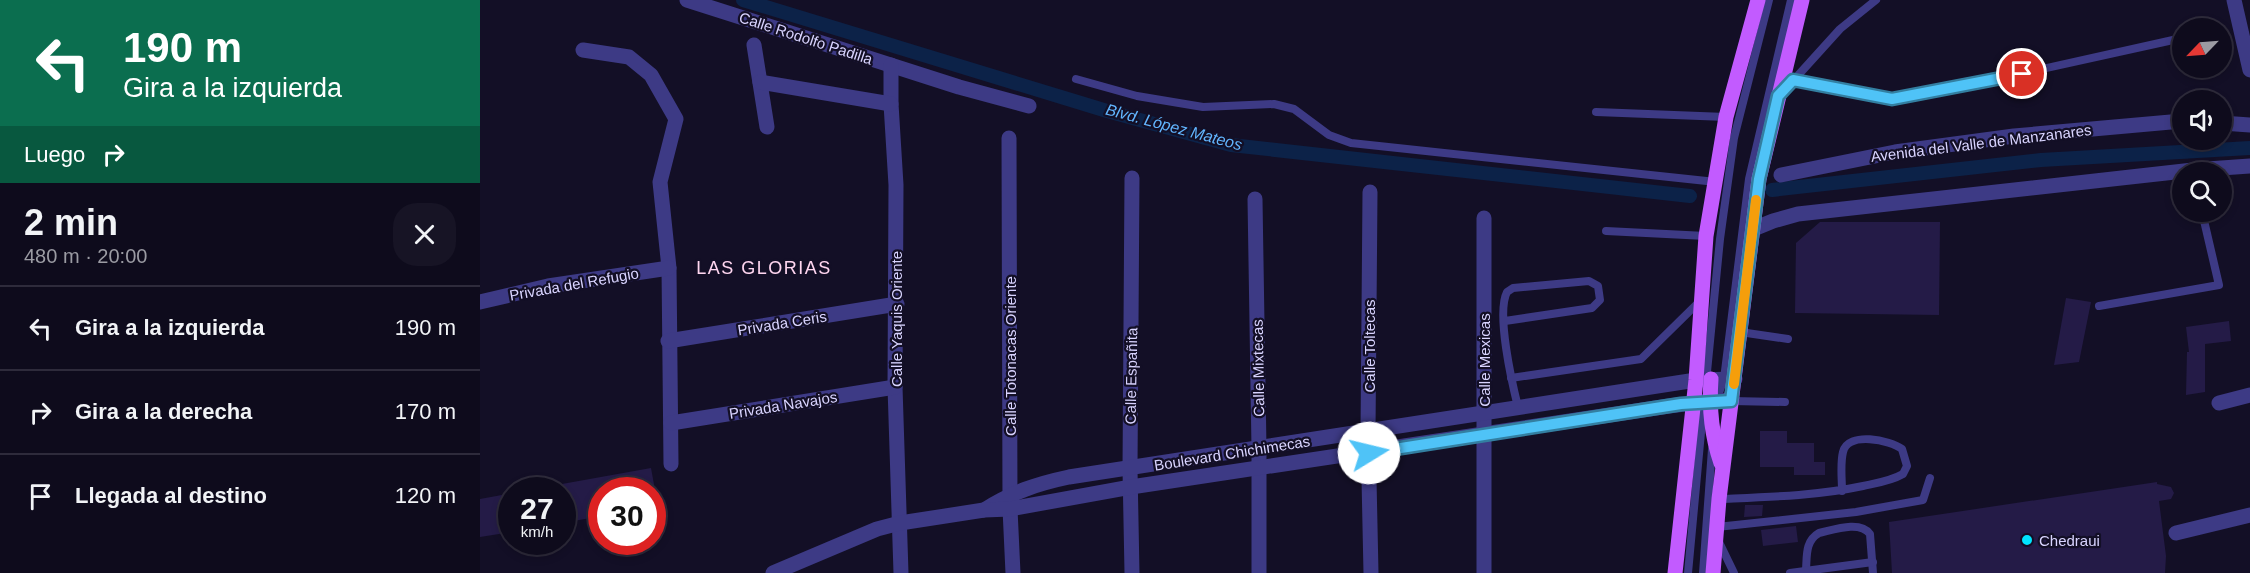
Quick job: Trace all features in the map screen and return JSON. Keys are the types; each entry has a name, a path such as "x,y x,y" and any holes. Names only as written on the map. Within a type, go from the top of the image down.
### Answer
{"main road":[{"path":"1676,573 1714,379 1701,301 1706,236 1726,117 1758,0"},
{"path":"1723,468 1714,432 1711,401 1714,379 1740,332 1759,179 1802,0"},
{"path":"1711,401 1723,468 1713,573"}],"street":[{"name":"Calle Rodolfo Padilla","path":"687,0 959,87 1029,106"},
{"path":"2234,0 2244,17 2250,70"},
{"path":"754,45 767,127"},
{"path":"583,50 629,57 651,75 676,119 660,182 669,268 671,464"},
{"name":"Calle Yaquis Oriente","path":"891,65 896,185 896,387 901,573"},
{"path":"760,82 891,104"},
{"name":"Avenida del Valle de Manzanares","path":"1781,175 1907,150 2014,136 2172,122"},
{"path":"2232,124 2250,125"},
{"name":"Calle Totonacas Oriente","path":"1009,138 1010,509 1013,573"},
{"path":"2232,168 2250,166"},
{"path":"1751,230 1798,214 2172,173"},
{"name":"Calle Españita","path":"1132,178 1130,469 1132,573"},
{"name":"Calle Toltecas","path":"1370,192 1368,432 1371,573"},
{"name":"Calle Mixtecas","path":"1255,199 1259,573"},
{"name":"Calle Mexicas","path":"1484,218 1484,573"},
{"name":"Privada del Refugio","path":"480,302 548,286 669,268"},
{"name":"Privada Ceris","path":"668,341 897,304"},
{"name":"Boulevard Chichimecas","path":"984,510 1011,493 1045,482 1484,412 1714,379"},
{"name":"Privada Navajos","path":"671,423 896,387"},
{"path":"2219,403 2250,395"},
{"name":"Boulevard Chichimecas","path":"782,571 857,537 900,522 984,510 1010,509 1131,487 1711,401"},
{"path":"2176,533 2250,515"}],"lane":[{"path":"1714,379 1720,239 1734,138 1769,0"},
{"path":"1714,379 1749,179 1791,0"},
{"path":"1778,96 1840,29 1876,0"},
{"path":"1793,80 1892,99 1961,87 2172,40"},
{"path":"1076,79 1137,96 1203,107 1274,104 1294,109 1329,135 1351,143 1716,182"},
{"path":"1596,112 1726,117"},
{"path":"2099,306 2219,285 2204,222"},
{"path":"1606,231 1706,236"},
{"path":"1505,321 1592,308 1600,300 1598,286 1588,281 1510,289 1505,295 1505,321 1511,378 1518,407"},
{"path":"1511,378 1641,359 1701,301"},
{"path":"1740,332 1788,339"},
{"path":"1688,573 1711,401 1785,402"},
{"path":"1703,573 1714,432"},
{"path":"1719,498 1810,495 1842,491 1882,482 1903,474 1907,466 1902,449 1895,443 1884,440 1852,441 1843,453 1842,491"},
{"path":"1734,573 1716,532 1923,500 1930,478"},
{"path":"1806,570 1808,546 1814,536 1856,526 1862,527 1870,534 1874,573"},
{"path":"1790,573 1874,562"}],"building":[{"path":"1820,222 1940,222 1939,315 1795,313 1796,243"},
{"path":"2066,298 2091,302 2079,362 2054,365"},
{"path":"2229,321 2231,341 2205,344 2205,392 2186,395 2187,352 2189,352 2186,327"},
{"path":"1760,431 1787,431 1787,443 1814,443 1814,462 1825,462 1825,475 1794,475 1794,467 1760,467"},
{"path":"651,468 653,477 601,477"},
{"path":"588,479 588,518 576,521 576,481"},
{"name":"Chedraui","path":"2157,482 2157,484 2171,487 2174,493 2171,499 2159,501 2166,556 2165,573 1892,573 1889,522"},
{"path":"498,496 498,534 480,537 480,499"},
{"path":"1745,505 1763,505 1762,516 1744,517"},
{"path":"1796,526 1798,542 1763,546 1761,530"}],"waterway":[{"name":"Blvd. López Mateos","path":"743,0 1107,111 1231,145 1690,196"},
{"path":"1772,190 2041,160 2250,148"}],"slow traffic":[{"path":"1734,384 1756,200"}],"place":[{"name":"Chedraui","path":"2027,540"}],"district":[{"name":"LAS GLORIAS","path":"764,268"}],"route":[{"path":"1369,453 1681,404 1716,400 1731,401 1751,230 1759,179 1778,96 1793,80 1892,99 2022,74"}]}
